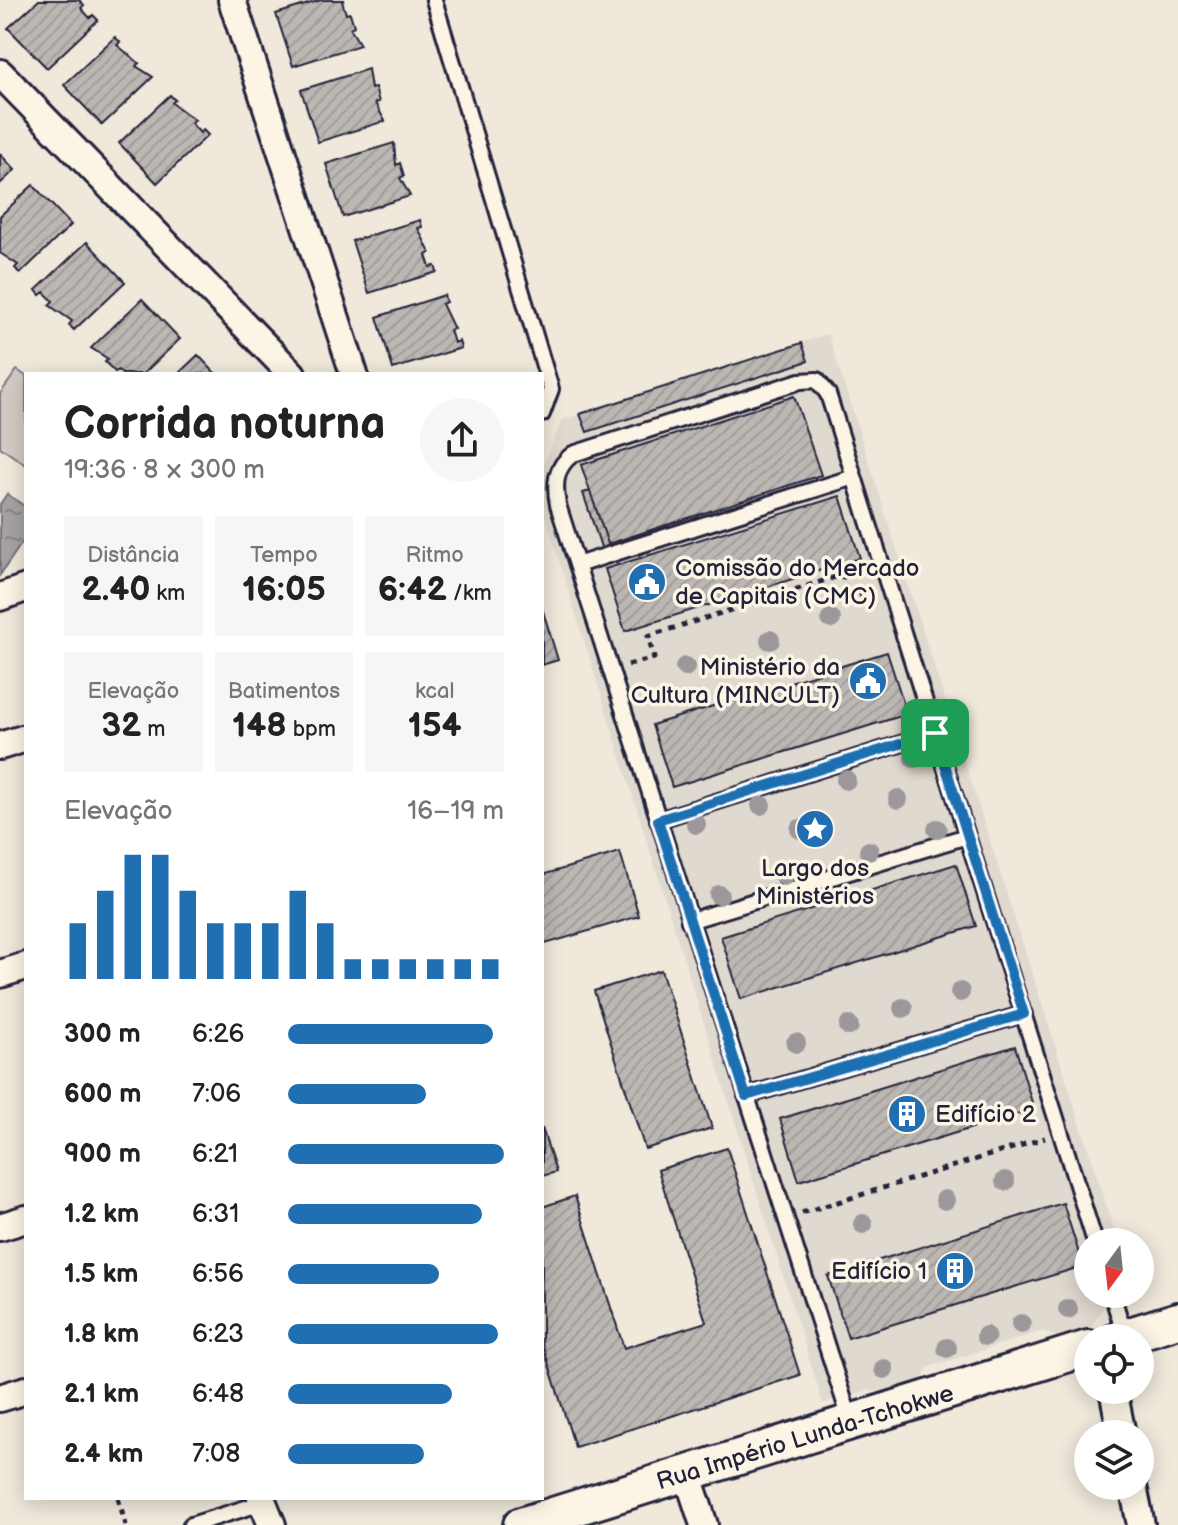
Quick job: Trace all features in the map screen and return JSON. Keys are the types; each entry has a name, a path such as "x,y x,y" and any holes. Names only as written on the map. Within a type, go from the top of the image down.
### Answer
{"street":[{"path":"232,0 353,372"},
{"path":"0,73 290,372"},
{"path":"342,372 344,344"},
{"path":"0,597 24,589"},
{"path":"0,974 24,967"},
{"path":"0,1227 24,1220"},
{"path":"1154,1327 1178,1320"},
{"name":"Rua Império Lunda-Tchokwe","path":"538,1516 1074,1352"},
{"path":"0,1398 24,1391"},
{"path":"687,1473 704,1525"},
{"path":"1136,1500 1141,1525"}],"lane":[{"path":"434,0 551,389 544,408"},
{"path":"851,1422 689,921 555,492 557,474 563,461 573,454 785,385 817,380 828,394 1091,1228"},
{"path":"577,565 854,477"},
{"path":"658,820 935,733"},
{"path":"689,921 967,836"},
{"path":"746,1096 1024,1014"},
{"path":"191,1525 265,1509"}],"path":[{"path":"654,658 648,636 842,575 848,598"},
{"path":"823,1206 1029,1143"},
{"path":"119,1500 126,1525"}],"shaded area":[{"path":"828,334 1114,1228 1074,1228 1074,1308 1102,1308 1092,1324 1074,1324 1074,1336 1057,1337 1043,1331 929,1367 921,1379 904,1389 883,1393 868,1390 823,1403 544,512 544,464 562,420"},
{"path":"17,370 24,375 24,464 0,447 0,394"}],"water":[{"path":"7,494 24,506 24,540 0,575 0,504"}],"building":[{"path":"39,0 79,0 84,5 81,8 90,18 93,15 98,20 47,68 8,28"},
{"path":"321,0 345,0 342,1 346,14 350,13 354,26 350,28 360,45 293,66 276,14"},
{"path":"115,37 120,42 117,45 139,63 136,66 153,77 102,125 64,85"},
{"path":"368,69 371,89 375,88 379,102 375,103 385,121 318,142 301,90"},
{"path":"170,95 175,100 172,103 195,120 191,123 200,133 203,130 208,135 157,183 119,143"},
{"path":"394,143 396,165 400,163 404,176 400,178 410,196 343,217 326,164"},
{"path":"0,154 15,170 0,184"},
{"path":"33,185 71,225 20,274 15,268 18,265 0,253 0,216"},
{"path":"420,220 422,227 418,228 430,253 426,255 430,267 435,266 437,272 369,293 352,241"},
{"path":"87,242 125,282 74,330 69,325 72,321 49,305 53,301 44,292 40,295 36,290"},
{"path":"444,295 446,302 442,304 454,329 450,330 454,343 459,341 461,348 393,369 377,317"},
{"path":"142,299 180,339 145,372 115,372 105,362 108,359 91,348"},
{"path":"802,343 808,361 587,432 580,414"},
{"path":"198,355 214,372 180,372"},
{"path":"794,396 821,475 608,544 581,465"},
{"path":"590,491 608,544 666,525 670,538 605,559 583,493"},
{"path":"840,496 860,558 625,631 605,569"},
{"path":"544,614 558,660 544,664"},
{"path":"887,652 907,714 672,787 652,725"},
{"path":"620,852 639,916 544,944 544,874"},
{"path":"956,864 976,926 741,999 721,937"},
{"path":"661,970 712,1128 645,1149 594,991"},
{"name":"Edifício 2","path":"1015,1046 1034,1109 799,1181 780,1119"},
{"path":"544,1134 556,1172 544,1175"},
{"path":"727,1148 800,1375 575,1447 544,1349 544,1206 575,1196 624,1348 706,1322 658,1170"},
{"name":"Edifício 1","path":"1063,1203 1074,1238 1074,1269 848,1338 828,1276"}],"place":[{"name":"Comissão do Mercado de Capitais (CMC)","path":"647,582"},
{"name":"Ministério da Cultura (MINCULT)","path":"868,681"},
{"name":"Largo dos Ministérios","path":"815,829"},
{"name":"Edifício 2","path":"907,1114"},
{"name":"Edifício 1","path":"955,1271"}],"route":[{"path":"935,733 1024,1014 746,1096 658,820 935,733"}]}
